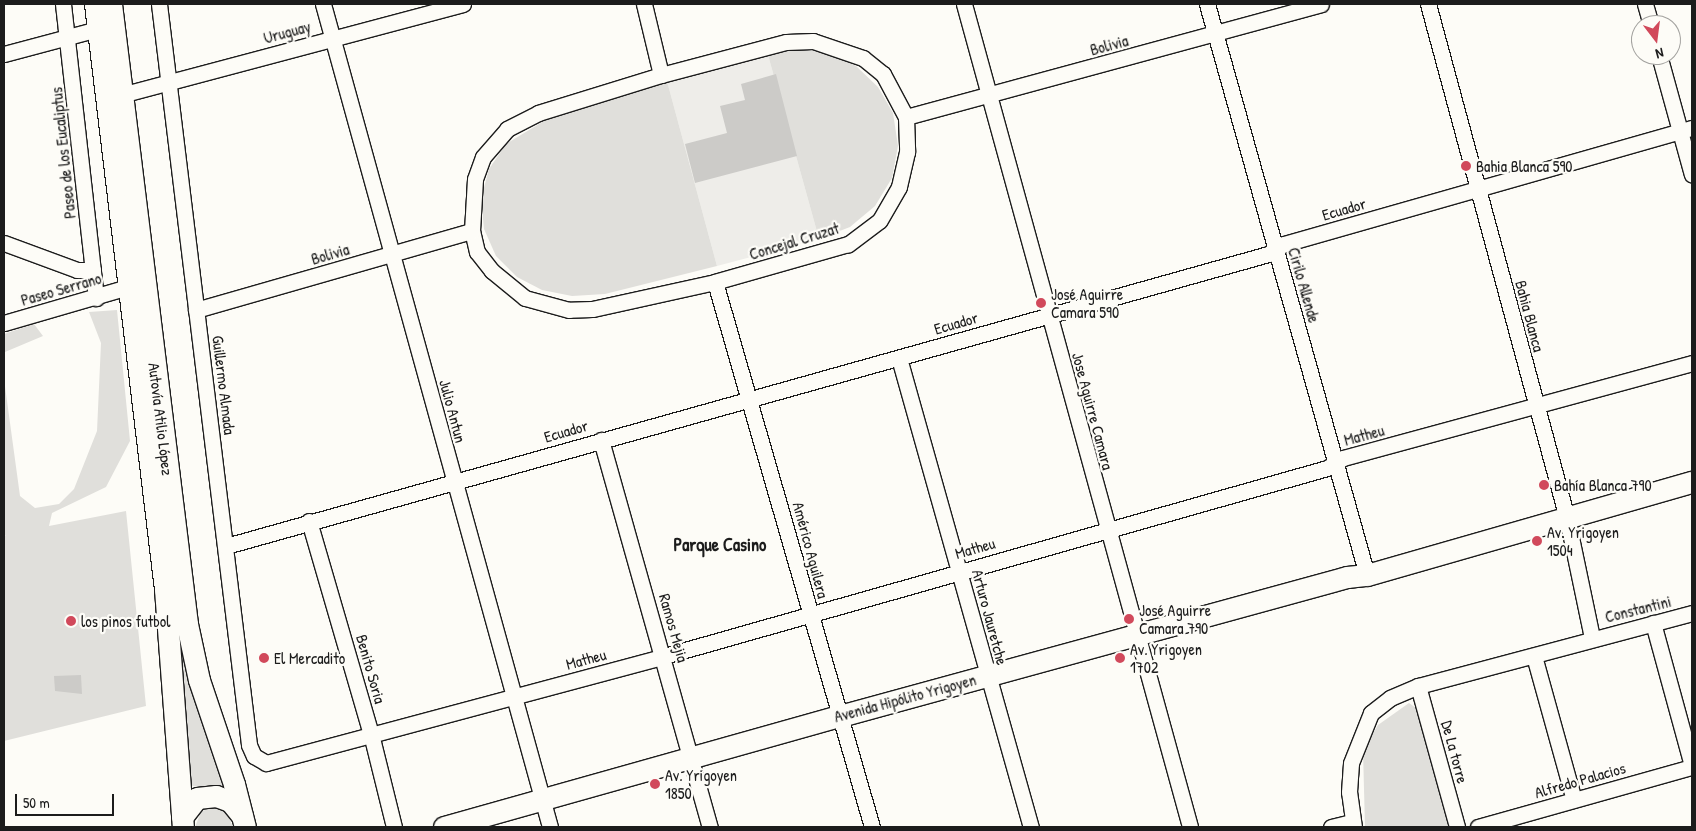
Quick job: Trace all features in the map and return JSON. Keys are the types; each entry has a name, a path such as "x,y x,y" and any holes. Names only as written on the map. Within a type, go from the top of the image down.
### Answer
{"main road":[{"name":"Autovía Atilio López","path":"95,4 172,651 183,822"},
{"name":"Autovía Atilio López","path":"111,4 191,652 244,822"},
{"name":"Avenida Hipólito Yrigoyen","path":"483,827 545,812 692,762 1139,641 1347,577 1367,575 1692,482"},
{"path":"183,822 198,798 216,796 230,801 244,822"},
{"name":"Avenida Hipólito Yrigoyen","path":"444,827 545,812"}],"street":[{"name":"Paseo de los Eucaliptus","path":"63,4 96,298"},
{"name":"Guillermo Almada","path":"159,4 249,745 254,756 266,763"},
{"name":"Julio Antun","path":"323,4 545,812"},
{"name":"Uruguay","path":"122,95 462,4"},
{"path":"644,4 661,75"},
{"name":"Jose Aguirre Camara","path":"964,4 1190,827"},
{"name":"Cirilo Allende","path":"1208,4 1367,575"},
{"name":"Bolivia","path":"906,117 1321,4"},
{"name":"Bahia Blanca","path":"1428,4 1567,518 1592,638"},
{"path":"4,54 98,29"},
{"name":"Concejal Cruzat","path":"814,40 863,58 883,74 906,117 907,152 899,187 879,220 848,244 715,282 592,310 570,310 525,298 510,288 478,252 472,232 475,179 483,157 507,129 538,113 661,75 786,42 814,40"},
{"path":"1663,65 1686,130 1692,174"},
{"name":"Ecuador","path":"226,546 309,521 1268,254 1275,248 1686,130"},
{"name":"Bolivia","path":"196,310 472,232"},
{"path":"4,243 77,270 93,270"},
{"name":"Américo Aguilera","path":"715,282 751,399 810,615 872,827"},
{"name":"Paseo Serrano","path":"4,323 96,298 128,287"},
{"name":"Arturo Jauretche","path":"899,358 1031,827"},
{"name":"Matheu","path":"266,763 664,656 1327,468 1335,462 1536,408 1692,363"},
{"name":"Ramos Mejia","path":"601,440 664,656 710,827"},
{"name":"Benito Soria","path":"309,521 372,734 394,827"},
{"name":"Constantini","path":"1353,824 1351,762 1361,732 1371,713 1390,698 1418,686 1534,656 1592,638 1692,613"},
{"path":"1653,623 1692,766"},
{"path":"1534,656 1574,800"},
{"name":"De La torre","path":"1418,686 1457,827"},
{"name":"Alfredo Palacios","path":"1478,827 1692,766"},
{"path":"1331,827 1353,824"}],"shaded area":[{"path":"798,49 828,53 856,66 878,87 893,113 898,146 892,178 875,206 850,227 819,239 768,55"},
{"path":"768,55 819,239 717,266 667,81"},
{"path":"667,81 717,266 605,294 572,296 542,290 517,277 496,256 484,229 481,199 489,169 506,144 554,115"},
{"name":"los pinos futbol","path":"117,310 130,441 106,487 52,513 49,526 126,511 146,706 4,741 4,536 6,535 4,535 4,379 20,496 35,508 59,504 74,489 97,431 101,343 89,312"},
{"path":"34,324 43,336 5,352 4,374 4,334"},
{"path":"179,640 202,713 228,792 188,785"},
{"path":"1409,703 1416,708 1450,827 1365,827 1363,750 1378,725"},
{"path":"211,807 227,813 233,827 195,827 201,812"}],"building":[{"path":"776,74 797,156 695,183 685,144 727,133 720,106 745,100 741,84"},
{"path":"81,675 82,694 55,691 54,676"}],"place":[{"name":"Bahia Blanca 590","path":"1466,166"},
{"name":"José Aguirre Camara 590","path":"1041,303"},
{"name":"Bahía Blanca 790","path":"1544,485"},
{"name":"Av. Yrigoyen 1504","path":"1537,541"},
{"name":"José Aguirre Camara 790","path":"1129,619"},
{"name":"los pinos futbol","path":"71,621"},
{"name":"El Mercadito","path":"264,658"},
{"name":"Av. Yrigoyen 1702","path":"1120,658"},
{"name":"Av. Yrigoyen 1850","path":"655,784"}],"district":[{"name":"Parque Casino","path":"720,545"}]}
